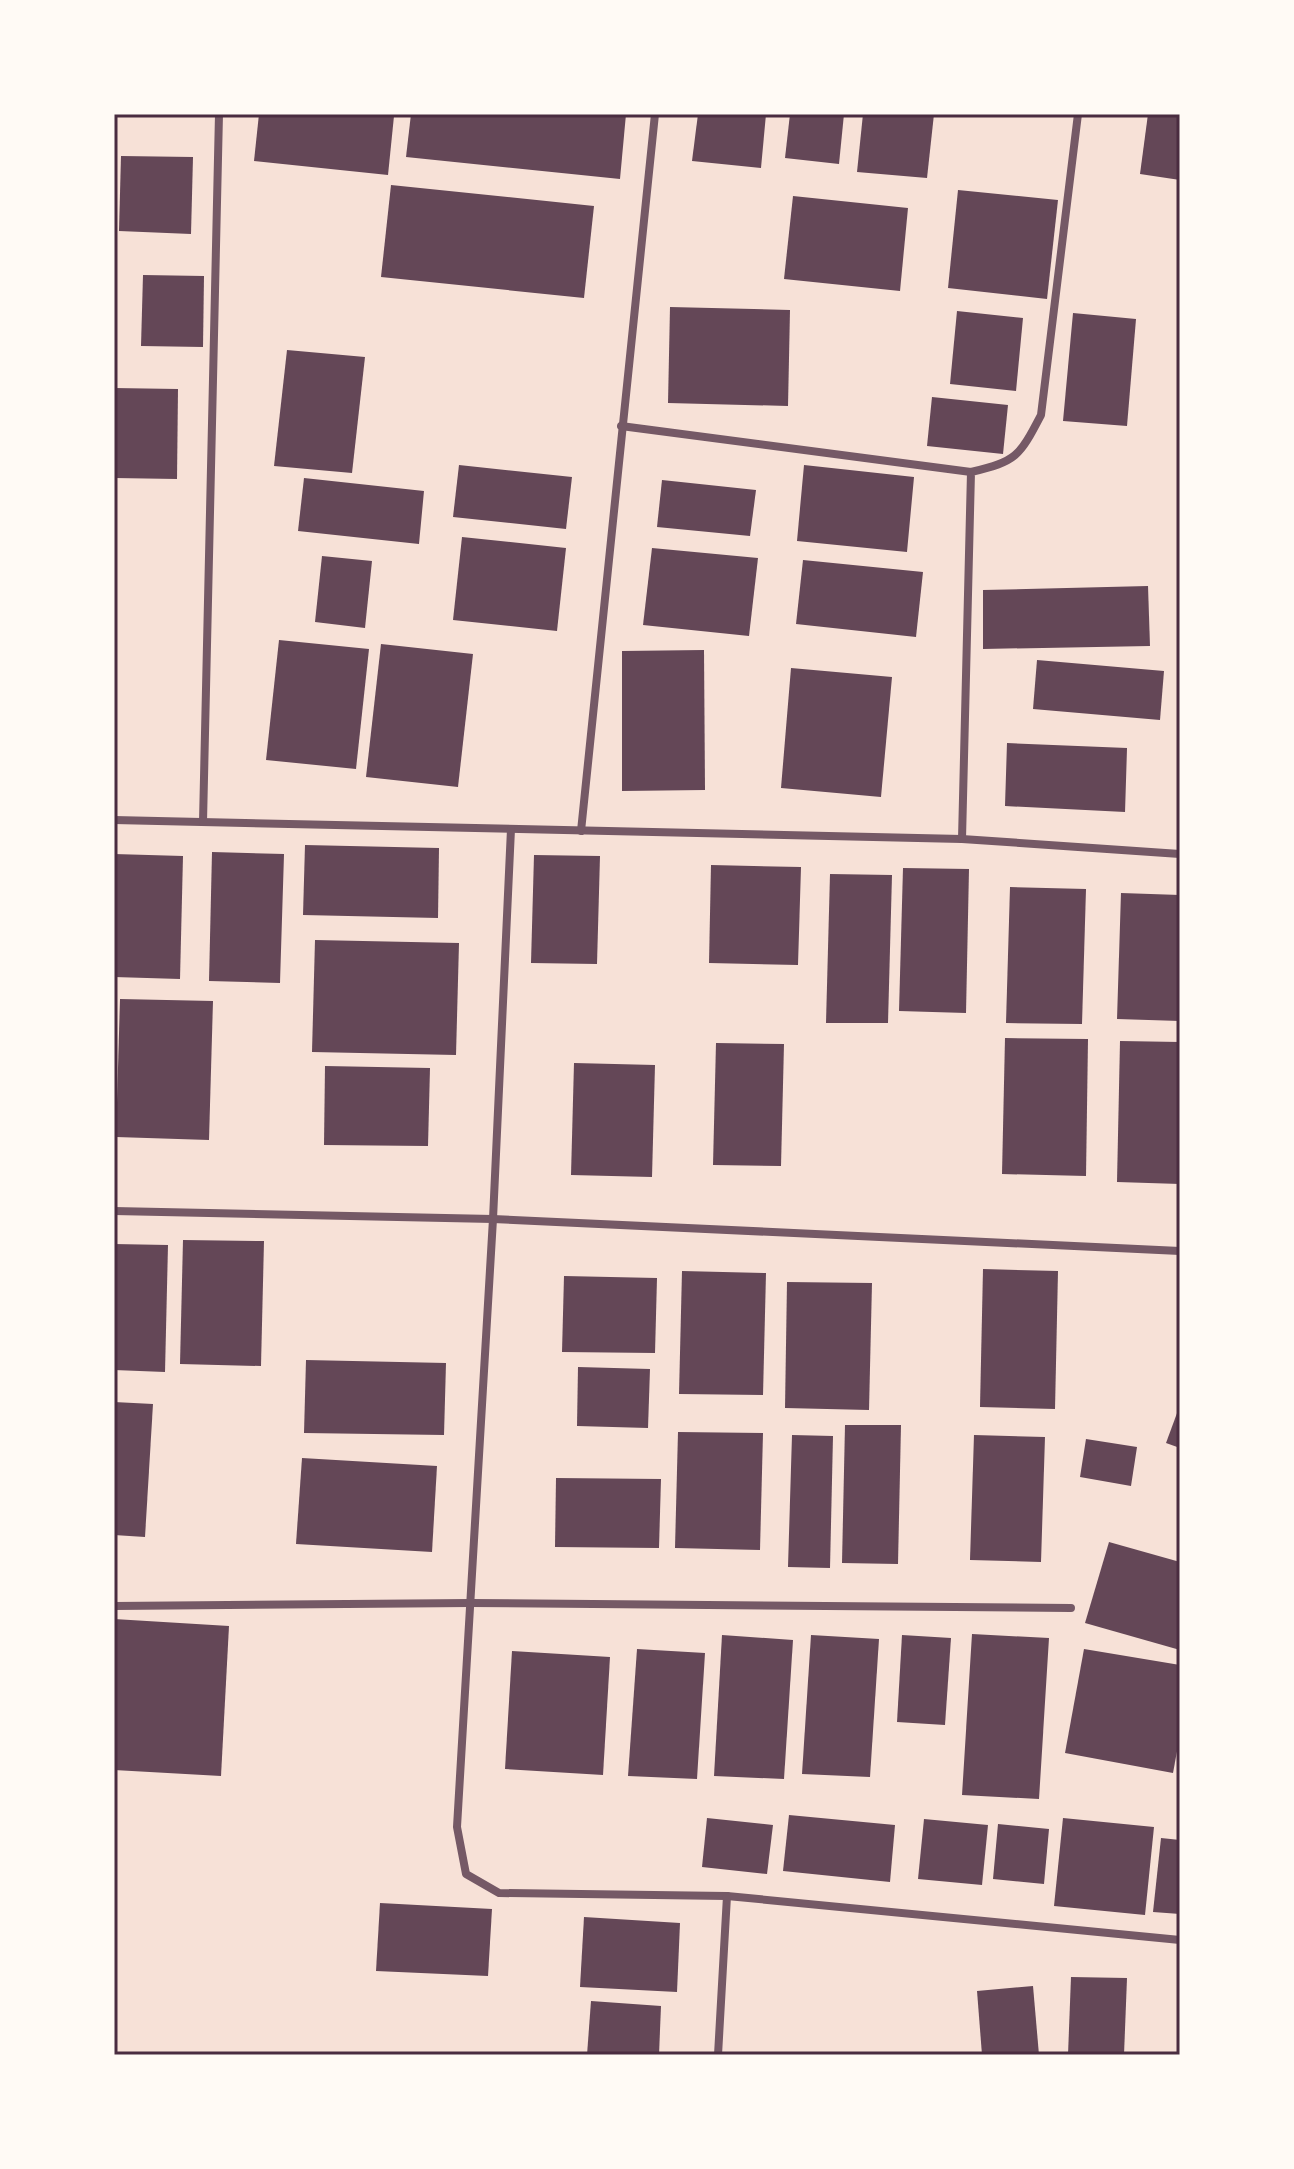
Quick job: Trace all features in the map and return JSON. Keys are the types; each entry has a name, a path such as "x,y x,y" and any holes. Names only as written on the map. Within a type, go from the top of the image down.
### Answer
{"street":[{"path":"203,822 219,114"},
{"path":"581,831 655,114"},
{"path":"621,426 971,472 1006,464 1026,445 1041,415 1078,114"},
{"path":"962,839 971,472"},
{"path":"114,820 962,839 1180,854"},
{"path":"511,829 493,1219 457,1827 466,1874 499,1893 727,1896 1180,1940"},
{"path":"114,1211 493,1219 1180,1251"},
{"path":"114,1606 470,1603 1071,1608"},
{"path":"718,2055 727,1896"}],"building":[{"path":"259,114 394,116 388,175 254,161"},
{"path":"411,114 626,114 620,179 406,157"},
{"path":"698,114 766,114 761,168 692,161"},
{"path":"790,114 844,114 839,164 785,158"},
{"path":"863,114 934,114 927,178 857,172"},
{"path":"1148,114 1180,114 1180,180 1140,174"},
{"path":"121,156 193,157 191,234 119,231"},
{"path":"391,185 594,206 584,298 381,277"},
{"path":"958,190 1058,200 1047,299 948,288"},
{"path":"793,196 908,208 900,291 784,279"},
{"path":"143,275 204,276 203,347 141,346"},
{"path":"670,307 790,310 788,406 668,403"},
{"path":"957,311 1023,318 1016,391 950,384"},
{"path":"1073,313 1136,319 1127,426 1063,421"},
{"path":"287,350 365,357 352,473 274,466"},
{"path":"114,388 178,389 177,479 114,478"},
{"path":"932,397 1008,405 1003,454 927,446"},
{"path":"459,465 572,477 566,529 453,517"},
{"path":"804,465 914,477 907,552 797,541"},
{"path":"304,478 424,491 419,544 298,531"},
{"path":"662,480 756,490 750,536 657,527"},
{"path":"462,537 566,548 557,631 453,620"},
{"path":"652,548 758,558 749,636 643,625"},
{"path":"322,556 372,561 365,628 315,622"},
{"path":"803,560 923,572 916,637 796,624"},
{"path":"1148,586 1150,646 983,649 983,590"},
{"path":"279,640 369,649 356,769 266,760"},
{"path":"381,644 473,654 458,787 366,777"},
{"path":"704,650 705,790 622,791 622,651"},
{"path":"1037,660 1164,671 1160,720 1033,709"},
{"path":"791,668 892,677 881,797 781,788"},
{"path":"1007,743 1127,748 1125,812 1005,806"},
{"path":"305,845 439,848 438,918 303,915"},
{"path":"212,852 284,854 280,983 209,981"},
{"path":"114,854 183,856 180,979 114,977"},
{"path":"534,855 600,856 597,964 531,963"},
{"path":"711,865 801,867 798,965 709,963"},
{"path":"903,868 969,869 966,1013 899,1011"},
{"path":"830,874 892,875 888,1023 826,1023"},
{"path":"1010,887 1086,889 1082,1024 1006,1023"},
{"path":"1121,893 1180,895 1180,1021 1117,1019"},
{"path":"315,940 459,943 456,1055 312,1052"},
{"path":"120,999 213,1001 209,1140 116,1137"},
{"path":"1005,1038 1088,1039 1086,1176 1002,1174"},
{"path":"1120,1041 1180,1042 1180,1184 1117,1182"},
{"path":"716,1043 784,1044 781,1166 713,1165"},
{"path":"574,1063 655,1065 652,1177 571,1175"},
{"path":"325,1066 430,1068 428,1146 324,1145"},
{"path":"183,1240 264,1241 261,1366 180,1364"},
{"path":"114,1244 168,1245 165,1372 114,1370"},
{"path":"983,1269 1058,1271 1055,1409 980,1407"},
{"path":"682,1271 766,1273 763,1395 679,1394"},
{"path":"564,1276 657,1278 655,1353 562,1352"},
{"path":"787,1282 872,1283 869,1410 785,1408"},
{"path":"306,1360 446,1363 444,1435 304,1433"},
{"path":"578,1367 650,1369 648,1428 577,1426"},
{"path":"114,1402 153,1404 145,1537 114,1535"},
{"path":"1180,1405 1180,1448 1166,1443"},
{"path":"845,1425 901,1425 898,1564 842,1563"},
{"path":"678,1432 763,1433 760,1550 675,1548"},
{"path":"792,1435 833,1436 830,1568 788,1567"},
{"path":"974,1435 1045,1437 1041,1562 970,1560"},
{"path":"1086,1439 1137,1447 1131,1486 1080,1477"},
{"path":"302,1458 437,1466 432,1552 296,1544"},
{"path":"556,1478 661,1479 659,1548 555,1547"},
{"path":"1109,1542 1180,1562 1180,1650 1085,1623"},
{"path":"114,1619 229,1626 221,1776 114,1770"},
{"path":"972,1634 1049,1638 1039,1799 962,1795"},
{"path":"722,1635 793,1640 784,1779 714,1776"},
{"path":"811,1635 879,1639 870,1777 802,1774"},
{"path":"902,1635 951,1638 945,1725 897,1722"},
{"path":"637,1649 705,1653 697,1779 628,1776"},
{"path":"1084,1649 1180,1665 1180,1735 1173,1773 1065,1753"},
{"path":"512,1651 610,1657 603,1775 505,1769"},
{"path":"789,1815 895,1825 890,1882 783,1871"},
{"path":"707,1818 773,1825 767,1874 702,1867"},
{"path":"1063,1818 1154,1827 1145,1915 1054,1906"},
{"path":"924,1819 988,1825 982,1885 918,1879"},
{"path":"998,1824 1049,1829 1044,1884 993,1879"},
{"path":"1161,1838 1180,1840 1180,1914 1153,1912"},
{"path":"380,1903 492,1909 488,1976 376,1971"},
{"path":"584,1917 680,1923 677,1992 580,1987"},
{"path":"1071,1977 1127,1978 1124,2055 1068,2055"},
{"path":"1033,1986 1039,2055 982,2055 977,1991"},
{"path":"591,2001 661,2006 659,2055 587,2055"}]}
